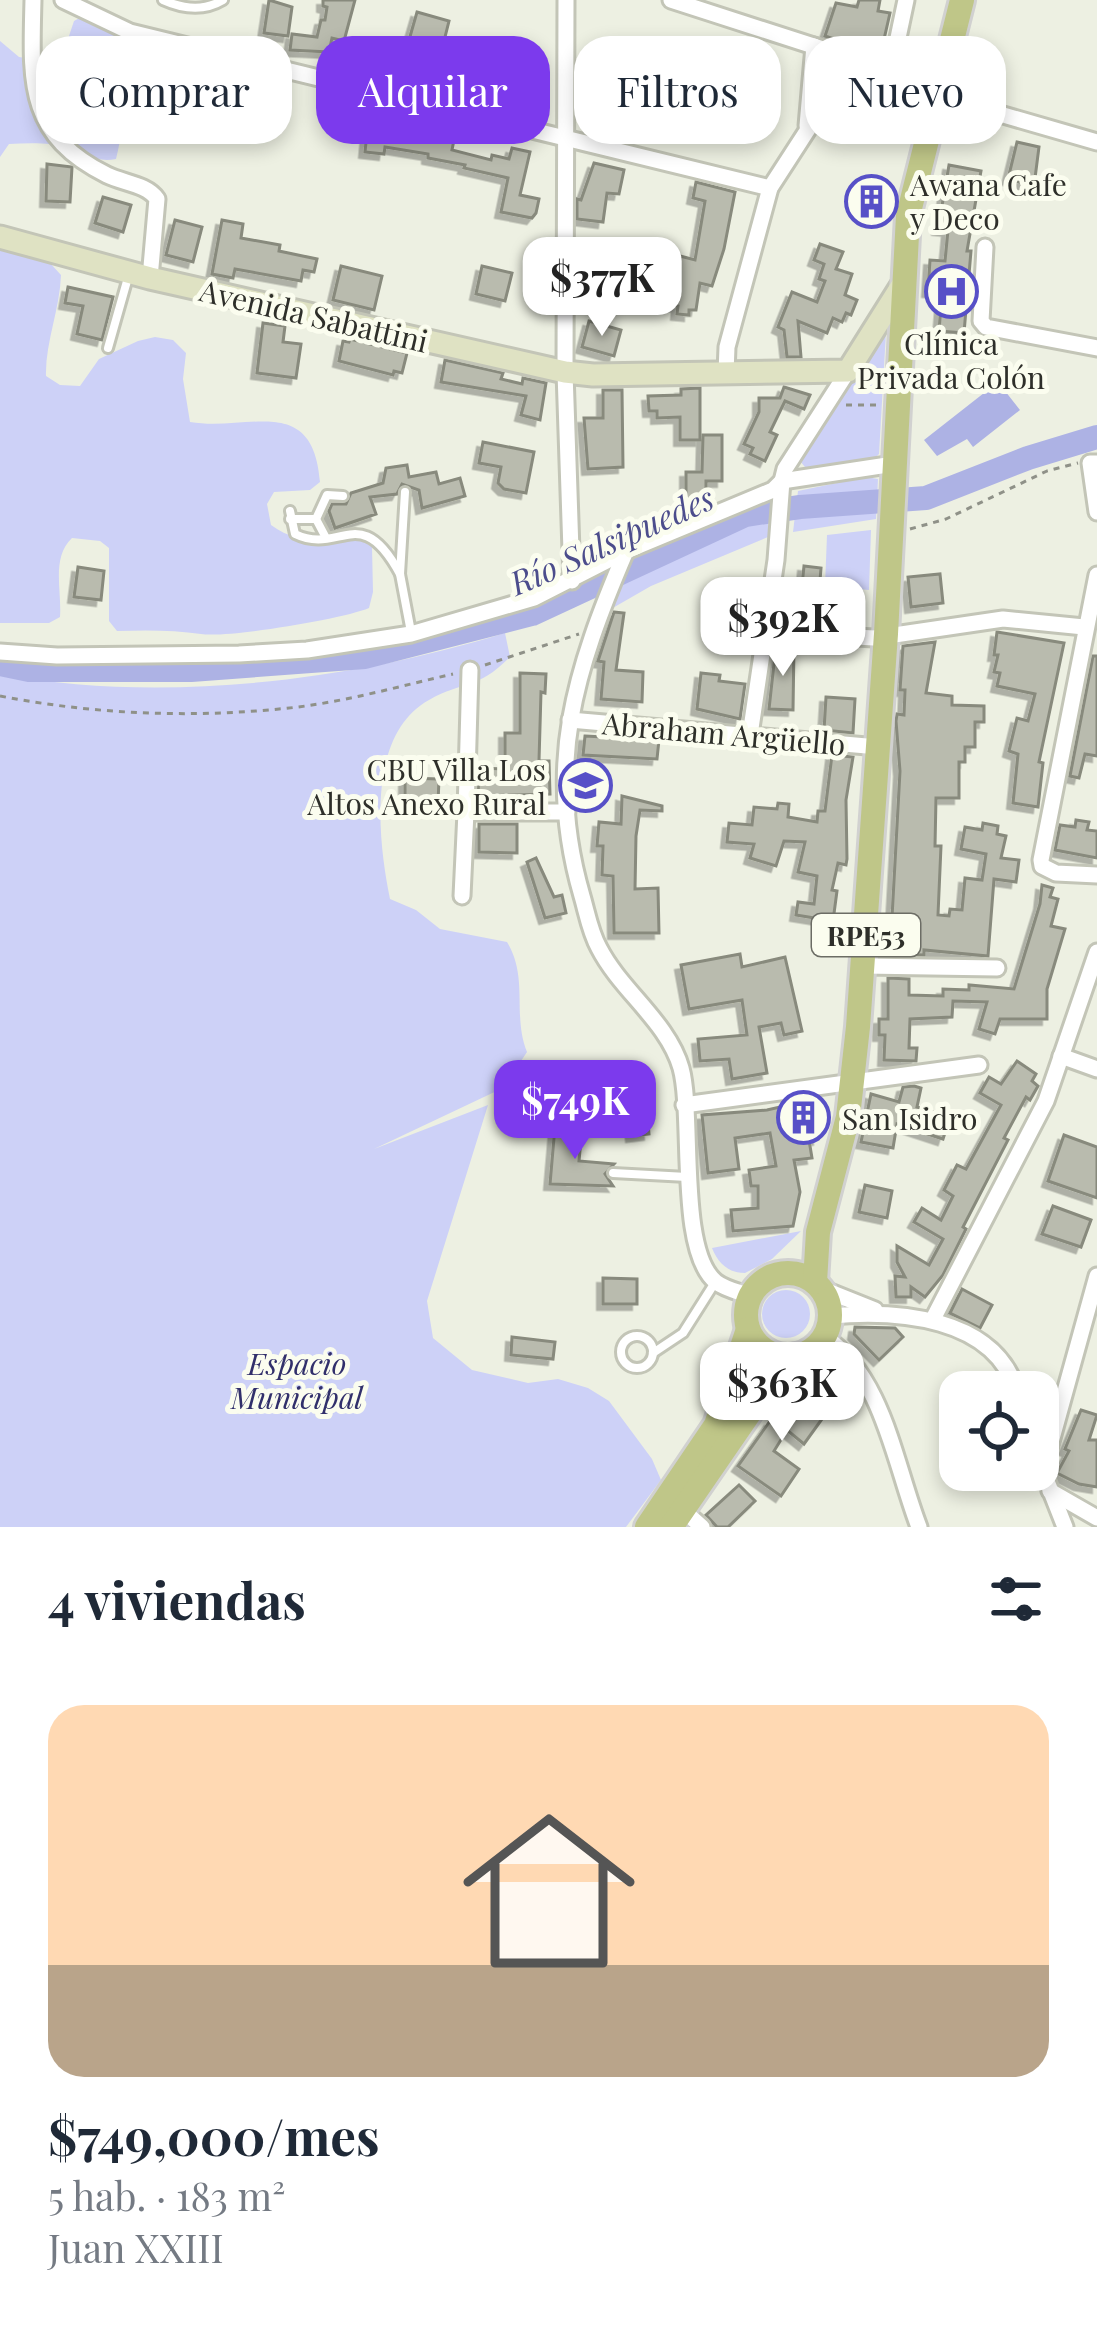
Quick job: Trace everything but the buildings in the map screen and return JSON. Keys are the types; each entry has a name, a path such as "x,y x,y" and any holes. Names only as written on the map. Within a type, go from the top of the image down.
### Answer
{"main road":[{"name":"RPE53","path":"952,36 962,0"},
{"name":"RPE53","path":"827,1326 818,1285 818,1232 842,1144 853,1080 897,525 894,464 902,285 908,216 925,144"},
{"name":"RPE53","path":"750,1296 762,1281 803,1252 818,1232"},
{"path":"779,1273 804,1276 818,1285"},
{"path":"750,1296 748,1329 772,1354 807,1352 827,1326"},
{"path":"684,1511 748,1329"},
{"path":"647,1527 684,1511 766,1389 796,1356"}],"street":[{"path":"33,0 32,68 50,130 65,150 110,177 152,191 157,199 140,275"},
{"path":"63,0 130,32 770,188"},
{"path":"566,0 565,372 572,581"},
{"path":"671,0 805,43"},
{"path":"898,36 906,0"},
{"path":"1006,116 1097,142"},
{"path":"726,373 727,347 770,188 805,132"},
{"name":"Avenida Sabattini","path":"0,238 140,275 565,372 848,370"},
{"path":"985,247 981,322 986,327 1097,348"},
{"path":"750,735 780,528 781,490 902,285"},
{"path":"1093,463 1097,512"},
{"path":"0,652 239,654 307,650 411,634 493,613 772,490 894,464"},
{"path":"624,556 592,630 570,720 567,812 576,876 596,943 677,1056 688,1177 703,1265 716,1282 750,1296"},
{"path":"1097,575 1041,860 1048,871 1097,875"},
{"path":"765,632 874,638 988,627 1084,627"},
{"path":"462,896 470,670"},
{"name":"Abraham Argüello","path":"570,720 878,747"},
{"path":"466,812 567,812"},
{"path":"933,1319 1046,1101 1097,952"},
{"path":"863,966 997,968"},
{"path":"1061,1056 1097,1069"},
{"path":"684,1105 979,1065"},
{"path":"1059,1400 1097,1276"},
{"path":"818,1285 883,1313 933,1319 997,1353 1011,1371"},
{"path":"883,1313 827,1326 869,1384 919,1527"},
{"path":"1079,1332 1097,1336"},
{"path":"1050,1491 1097,1518"},
{"path":"1050,1491 1065,1527"}],"lane":[{"path":"163,0 186,8 206,8 223,0"},
{"path":"108,348 140,275"},
{"path":"405,492 400,574 411,634"},
{"path":"316,519 327,495 343,496"},
{"path":"316,519 290,515 295,534 303,538 362,535 375,539 400,574"},
{"path":"316,519 326,537"},
{"path":"614,1173 688,1177"},
{"path":"653,1353 650,1343 637,1336 624,1343 621,1353 625,1362 646,1365 653,1353 683,1333 716,1282"}],"path":[{"path":"844,404 882,406"},
{"path":"897,525 946,519 1046,471 1093,463"},
{"path":"0,696 121,714 278,710 470,670 592,630"}],"green space":[{"path":"83,16 114,31 115,36 69,36 74,21"},
{"path":"0,41 19,57 36,60 36,143 9,144 0,157"},
{"path":"47,144 118,144 116,159 109,160"},
{"path":"0,250 50,263 61,275 46,376 60,385 80,386 99,359 138,341 173,340 186,353 183,379 190,422 274,422 305,436 315,454 320,482 310,490 274,492 267,504 271,525 301,539 351,539 372,547 369,608 235,633 117,631 109,621 109,548 100,541 72,538 60,565 60,617 49,623 0,623"},
{"path":"883,331 879,454 871,462 810,473 800,461"},
{"path":"866,477 878,479 876,519 793,532 798,491"},
{"path":"769,501 768,537 651,586 611,609 634,557"},
{"path":"871,530 869,590 825,586 827,535"},
{"name":"Espacio Municipal","path":"505,633 510,657 498,668 429,700 409,716 386,763 380,819 390,899 416,910 440,929 507,942 517,969 527,1052 503,1088 374,1149 488,1105 427,1301 433,1338 472,1370 528,1383 558,1379 588,1388 609,1401 652,1459 661,1480 626,1527 0,1527 0,674 125,687 255,683 383,664"},
{"path":"801,1231 772,1259 745,1273 724,1266 712,1248"},
{"path":"786,1290 803,1297 810,1314 803,1331 786,1338 769,1331 762,1314 769,1297"}],"shaded area":[{"path":"998,382 1020,410 973,447 967,439 937,456 924,440"}],"waterway":[{"name":"Río Salsipuedes","path":"0,664 29,670 191,670 365,657 532,614 745,515 926,498 1097,437"}],"place":[{"name":"Awana Cafe y Deco","path":"871,201"},
{"name":"Clínica Privada Colón","path":"951,291"},
{"name":"CBU Villa Los Altos Anexo Rural","path":"585,786"},
{"name":"San Isidro","path":"803,1118"}]}
